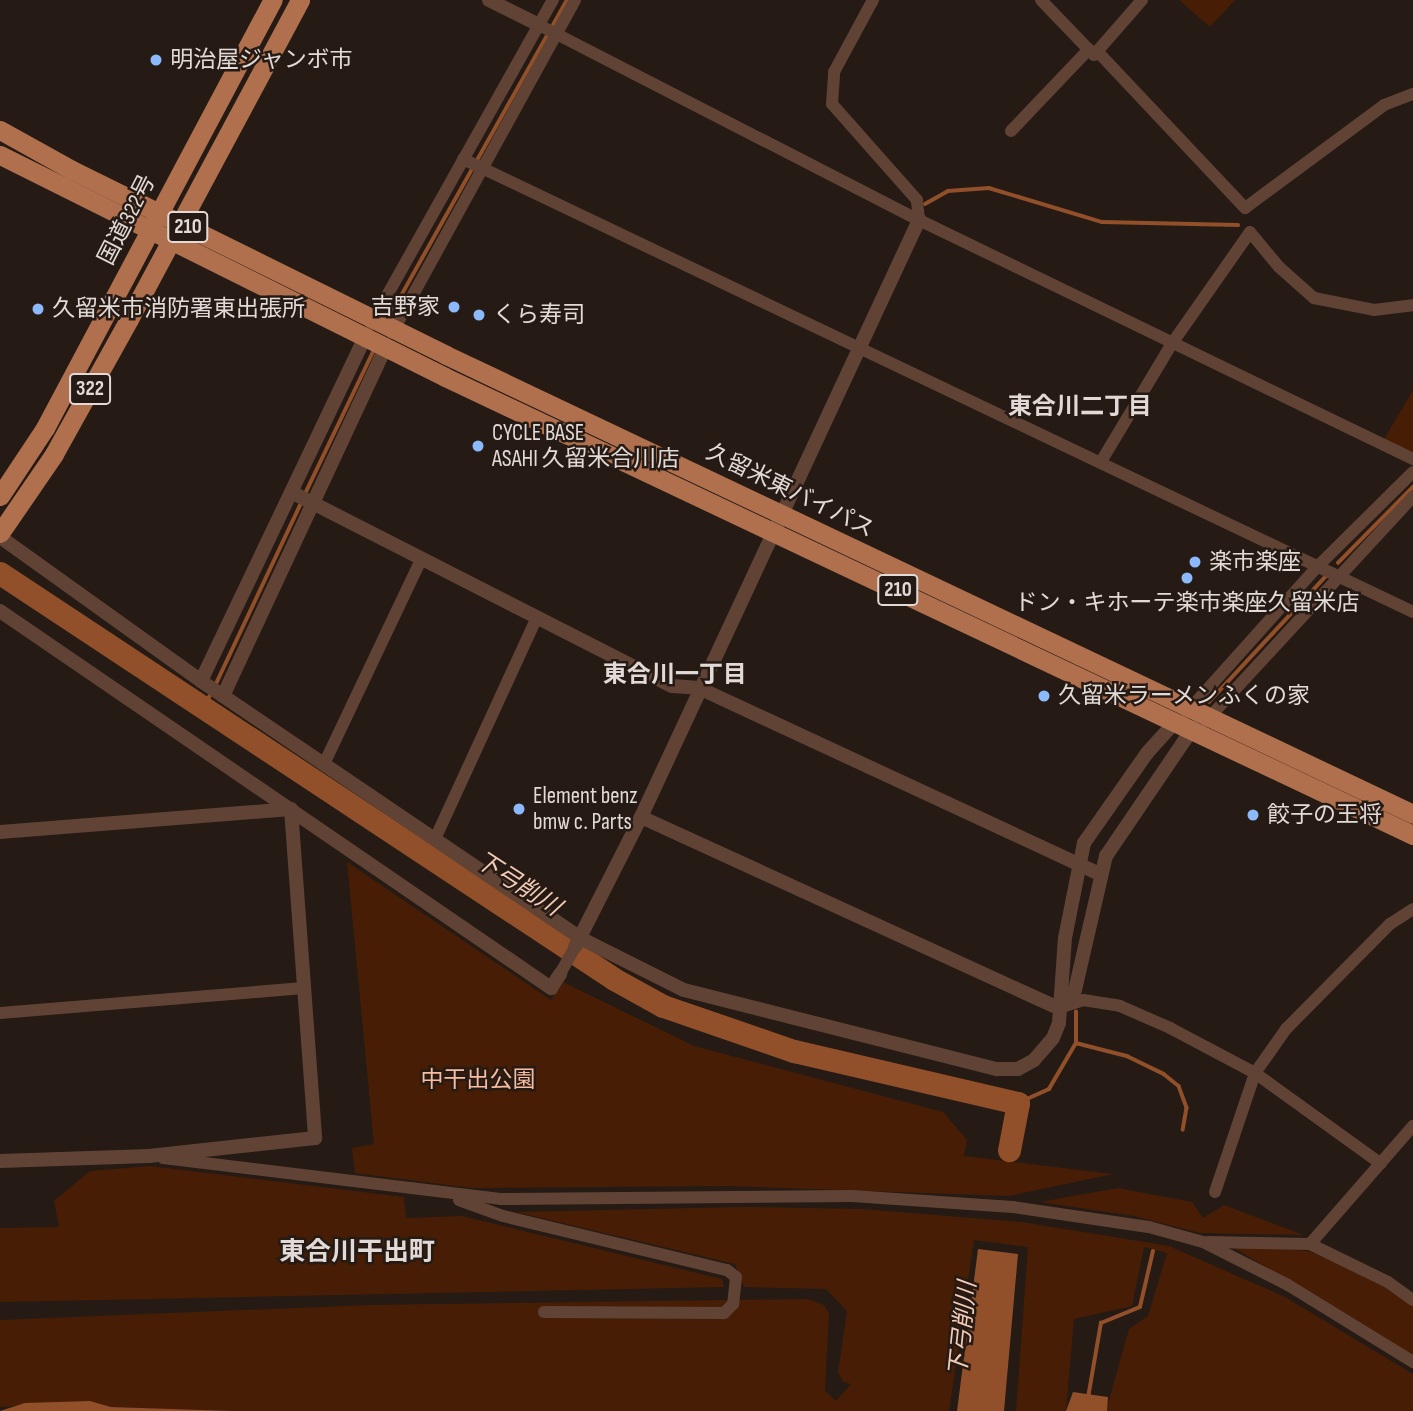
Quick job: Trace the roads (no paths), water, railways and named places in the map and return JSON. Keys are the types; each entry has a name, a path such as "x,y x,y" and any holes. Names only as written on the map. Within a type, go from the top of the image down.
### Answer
{"highway":[{"name":"国道322号","path":"0,496 45,428 273,0"},
{"name":"322","path":"0,535 54,453 300,0"},
{"name":"久留米東バイパス","path":"0,130 157,214 176,232 376,342 1192,707 1413,814"},
{"name":"久留米東バイパス","path":"0,155 149,232 176,232 385,323 776,523 1413,835"}],"street":[{"path":"489,0 539,25 554,36 919,220 1413,459"},
{"path":"201,681 293,493 376,342 463,159 553,0"},
{"path":"223,696 313,503 385,323 480,168 575,0"},
{"path":"0,611 551,988 578,943 641,817 919,220 917,200 832,104 834,72 873,0"},
{"path":"1041,0 1093,50 1245,208 1250,232 1279,267 1314,298 1374,310 1413,305"},
{"path":"1011,131 1142,0"},
{"path":"1245,208 1384,105 1413,94"},
{"path":"463,159 1102,460 1317,568 1339,575 1413,612"},
{"path":"1102,460 1173,342 1250,232"},
{"path":"1059,1008 1075,990 1106,856 1185,724 1192,707 1317,568 1413,472"},
{"path":"293,493 672,686 699,688 1079,862 1100,875"},
{"path":"0,535 201,681 435,839 578,943 684,990 997,1069 1018,1069 1034,1060 1053,1038 1079,862 1084,843 1111,803 1185,724 1212,717 1413,497"},
{"path":"324,764 421,560"},
{"path":"435,839 537,617"},
{"path":"0,832 290,809"},
{"path":"0,1161 149,1156 315,1138 290,809"},
{"path":"641,817 1059,1008 1079,1001 1120,1006 1255,1073 1381,1164"},
{"path":"1215,1192 1255,1073 1286,1029 1390,923 1413,909"},
{"path":"0,1013 303,988"},
{"path":"1310,1244 1413,1126"},
{"path":"149,1156 446,1195 501,1199 852,1196 1013,1207 1149,1227 1202,1242 1288,1285 1413,1362"},
{"path":"446,1195 502,1216 727,1270 736,1277 733,1304 724,1312 544,1312"},
{"path":"1202,1242 1310,1244 1388,1282 1413,1300"}],"waterway":[{"path":"388,319 567,0"},
{"path":"925,204 948,191 989,188 1102,222 1238,225"},
{"path":"304,496 375,348"},
{"path":"1338,563 1413,487"},
{"path":"215,686 301,503"},
{"name":"下弓削川","path":"0,573 614,979 663,1006 794,1051 1018,1103 1009,1150"},
{"path":"1209,702 1328,574"},
{"path":"205,706 211,693"},
{"path":"1018,1103 1049,1089 1076,1043 1076,1012"},
{"path":"1076,1043 1127,1056 1164,1074 1179,1086 1187,1108 1183,1130"},
{"path":"1088,1398 1101,1323 1140,1307 1153,1251"}],"place":[{"name":"明治屋ジャンボ市","path":"156,60"},
{"name":"吉野家","path":"454,307"},
{"name":"久留米市消防署東出張所","path":"38,309"},
{"name":"くら寿司","path":"479,315"},
{"name":"CYCLE BASE ASAHI 久留米合川店","path":"478,446"},
{"name":"楽市楽座","path":"1195,562"},
{"name":"ドン・キホーテ楽市楽座久留米店","path":"1187,578"},
{"name":"久留米ラーメンふくの家","path":"1044,696"},
{"name":"Element benz bmw c. Parts","path":"519,809"},
{"name":"餃子の王将","path":"1253,815"}],"district":[{"name":"東合川二丁目","path":"1080,407"},
{"name":"東合川一丁目","path":"675,675"},
{"name":"東合川干出町","path":"357,1253"}],"park label":[{"name":"中干出公園","path":"478,1080"}]}
